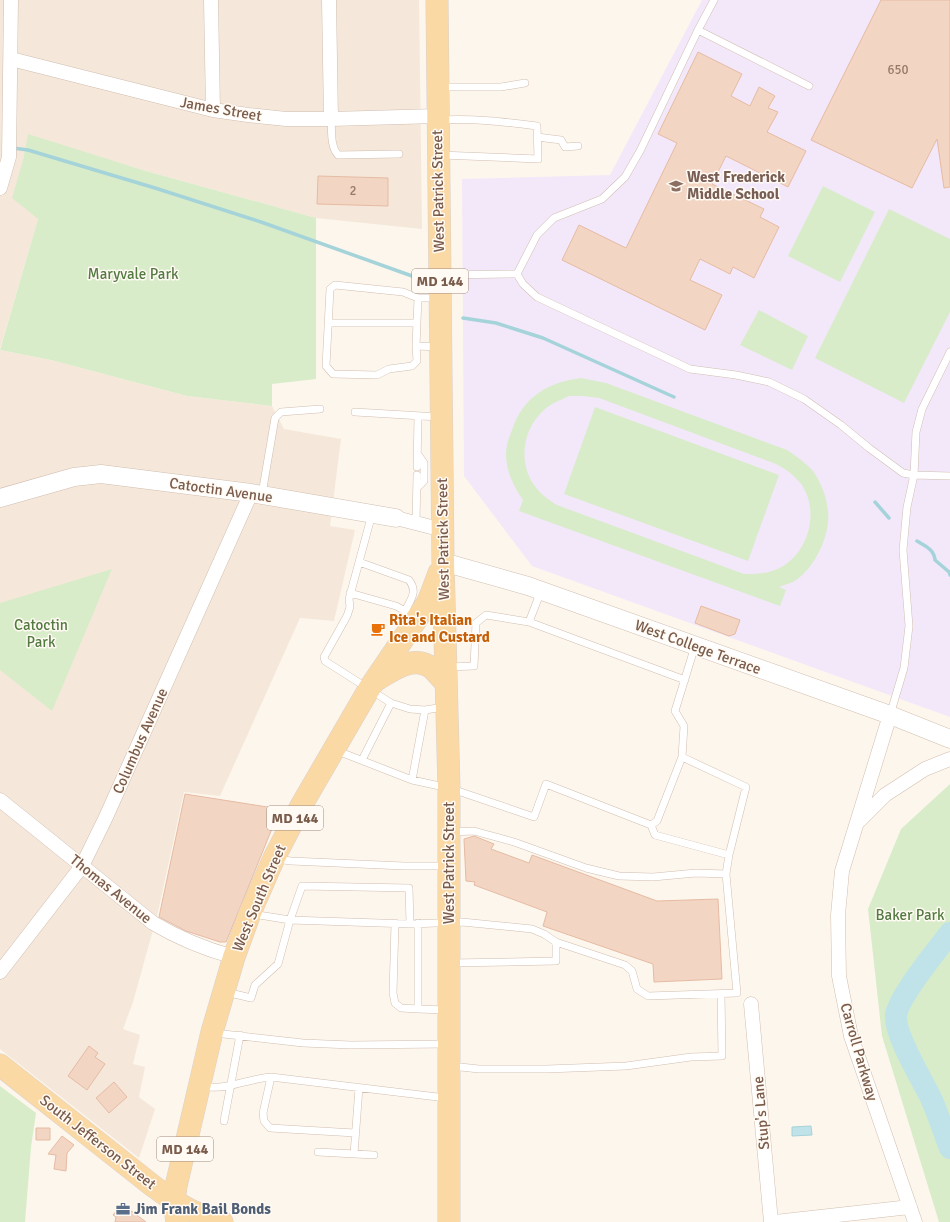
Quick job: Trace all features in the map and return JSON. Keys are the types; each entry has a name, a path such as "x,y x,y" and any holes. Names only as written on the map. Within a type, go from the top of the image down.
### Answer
{"main road":[{"name":"West Patrick Street","path":"437,0 437,118 443,562 449,788 449,1222"},
{"name":"West South Street","path":"175,1212 199,1086 212,1032 234,957 250,913 274,858 301,806 412,614 428,602 443,562"},
{"path":"371,685 398,666 412,663 419,663 445,675"},
{"name":"South Jefferson Street","path":"0,1065 152,1186 175,1212 192,1211 222,1222"}],"street":[{"path":"0,188 9,157 11,0"},
{"path":"211,0 213,110"},
{"path":"329,0 331,119"},
{"name":"James Street","path":"10,60 213,110 248,115 286,119 437,118"},
{"name":"Catoctin Avenue","path":"0,498 74,477 102,474 257,494 396,518 443,530"},
{"name":"Columbus Avenue","path":"0,972 82,866 257,494"},
{"name":"West College Terrace","path":"443,562 540,591 890,716 950,739"},
{"name":"Carroll Parkway","path":"890,716 842,871 838,915 839,976 851,1036 915,1222"},
{"path":"857,822 885,795 925,769 950,759"},
{"name":"Thomas Avenue","path":"0,800 153,923 174,936 215,952 234,957"},
{"name":"Stup's Lane","path":"751,1004 770,1222"},
{"path":"775,1222 910,1207"}],"lane":[{"path":"517,274 537,235 554,218 602,199 625,177 640,151 714,0"},
{"path":"698,30 809,86"},
{"path":"437,87 501,87 525,83"},
{"path":"437,118 537,126 538,159 438,155"},
{"path":"331,119 334,151 338,155 399,154"},
{"path":"537,137 560,140 565,147 578,146"},
{"path":"440,275 517,274"},
{"path":"517,274 523,284 537,297 690,369 736,375 769,382 804,399 903,472 914,476 950,476"},
{"path":"418,298 416,346 417,361 412,366 389,369 377,375 333,374 326,366 330,290 335,285 403,292 418,298 440,298"},
{"path":"328,324 417,324"},
{"path":"416,346 440,347"},
{"path":"890,716 904,668 909,626 903,550 907,507 914,476 916,432 922,409 948,363 950,352"},
{"path":"257,494 275,418 281,412 320,409"},
{"path":"354,412 441,417"},
{"path":"417,466 418,416"},
{"path":"417,453 424,463 424,481 417,488"},
{"path":"416,523 417,475"},
{"path":"372,514 350,593 350,607 347,616 324,657 325,661 371,685 391,703 410,709 425,710 446,706"},
{"path":"350,593 396,606 412,614 414,593 413,585 409,580 359,562"},
{"path":"529,622 540,591"},
{"path":"445,675 474,666 476,623 486,615 529,622 685,680"},
{"path":"651,825 657,821 682,757 684,726 675,711 696,646"},
{"path":"362,760 391,703"},
{"path":"412,780 425,710"},
{"path":"333,749 412,780 449,788 534,817 546,784 651,825 655,835 729,855"},
{"path":"250,913 290,920 410,924 462,922 532,929 544,934 556,942 625,965 632,971 637,989 648,996 738,993 726,874 729,855 746,788 682,757"},
{"path":"448,832 474,831 514,842 586,868 619,876 653,877 696,873 726,874"},
{"path":"274,858 291,861 404,866 449,866"},
{"path":"224,991 251,998 255,985 278,964 290,920 302,886 409,888 410,924"},
{"path":"395,923 393,993 395,1003 401,1008 448,1010"},
{"path":"418,923 418,1009"},
{"path":"448,963 556,961 556,942"},
{"path":"449,1066 547,1069 626,1066 691,1057 722,1056 721,994"},
{"path":"212,1032 303,1043 351,1045 448,1044"},
{"path":"224,1121 240,1035"},
{"path":"199,1086 213,1088 230,1086 262,1078 271,1078 448,1098"},
{"path":"271,1078 263,1113 264,1122 270,1128 356,1133"},
{"path":"354,1154 359,1088"},
{"path":"318,1152 374,1155"}],"shaded area":[{"path":"0,0 419,0 422,229 316,218 146,171 28,135 23,160 38,219 0,349"},
{"path":"702,0 950,0 950,717 532,566 464,476 462,179 610,175"},
{"name":"Catoctin Park","path":"0,350 51,360 187,396 272,406 284,429 341,439 330,526 355,530 334,621 300,618 220,796 184,792 158,912 133,1002 123,1029 140,1035 133,1064 145,1067 139,1097 155,1109 139,1158 0,1049"}],"green space":[{"name":"Maryvale Park","path":"28,134 146,171 316,218 316,379 272,384 272,406 187,396 51,360 0,350 38,219 12,198 23,160"},
{"path":"823,186 875,212 840,282 788,256"},
{"path":"889,209 950,239 950,312 904,403 815,358"},
{"path":"759,310 808,336 792,370 740,345"},
{"path":"581,378 606,383 787,450 804,462 813,471 825,496 828,511 827,531 820,551 808,569 793,582 779,587 786,590 780,606 519,511 523,500 515,488 509,474 506,460 507,445 517,418 530,400 538,393 558,383","holes":["569,396 599,398 776,464 787,470 802,485 808,497 810,524 801,549 782,567 766,573 744,574 557,505 543,495 532,482 525,463 525,443 532,425 545,409"]},
{"path":"595,407 779,475 748,561 564,494"},
{"name":"Catoctin Park","path":"112,569 52,711 0,670 0,603"},
{"name":"Baker Park","path":"950,784 950,1222 939,1222 882,1036 868,909 901,829"},
{"path":"0,1086 36,1113 31,1147 25,1222 0,1222"}],"water":[{"path":"811,1126 812,1135 792,1136 792,1127"}],"building":[{"path":"881,0 950,0 950,187 944,188 937,139 912,188 811,140"},
{"path":"698,52 742,74 731,96 750,106 759,87 775,96 768,108 778,112 767,132 806,151 788,187 726,156 712,184 764,209 760,217 779,227 754,278 733,267 730,274 700,259 690,280 722,295 705,330 562,260 579,225 626,248 677,143 658,134"},
{"path":"318,176 388,178 388,206 317,204"},
{"path":"701,606 740,620 735,634 729,636 695,623"},
{"path":"185,794 280,809 226,942 220,942 186,931 159,917"},
{"path":"474,836 494,844 491,849 529,863 532,855 657,901 718,899 722,979 654,982 653,964 543,926 547,912 474,885 475,882 466,881 464,839"},
{"path":"89,1046 98,1053 95,1057 105,1064 87,1090 68,1076"},
{"path":"114,1082 127,1097 109,1113 96,1098"},
{"path":"36,1128 50,1128 50,1140 36,1140"},
{"path":"62,1136 74,1145 67,1153 66,1171 54,1169 56,1155 48,1154"},
{"name":"Jim Frank Bail Bonds","path":"122,1204 146,1222 115,1222 116,1217 113,1215"}],"waterway":[{"path":"13,148 28,150 261,222 412,276 421,285"},
{"path":"463,318 496,323 543,338 674,397"},
{"path":"875,502 889,518"},
{"path":"917,541 931,550 935,560 949,572 950,575"},
{"path":"950,933 911,985 896,1015 899,1033 936,1109 950,1148"}],"place":[{"name":"West Frederick Middle School","path":"676,186"},
{"name":"Rita's Italian Ice and Custard","path":"378,629"},
{"name":"Jim Frank Bail Bonds","path":"123,1209"}]}
